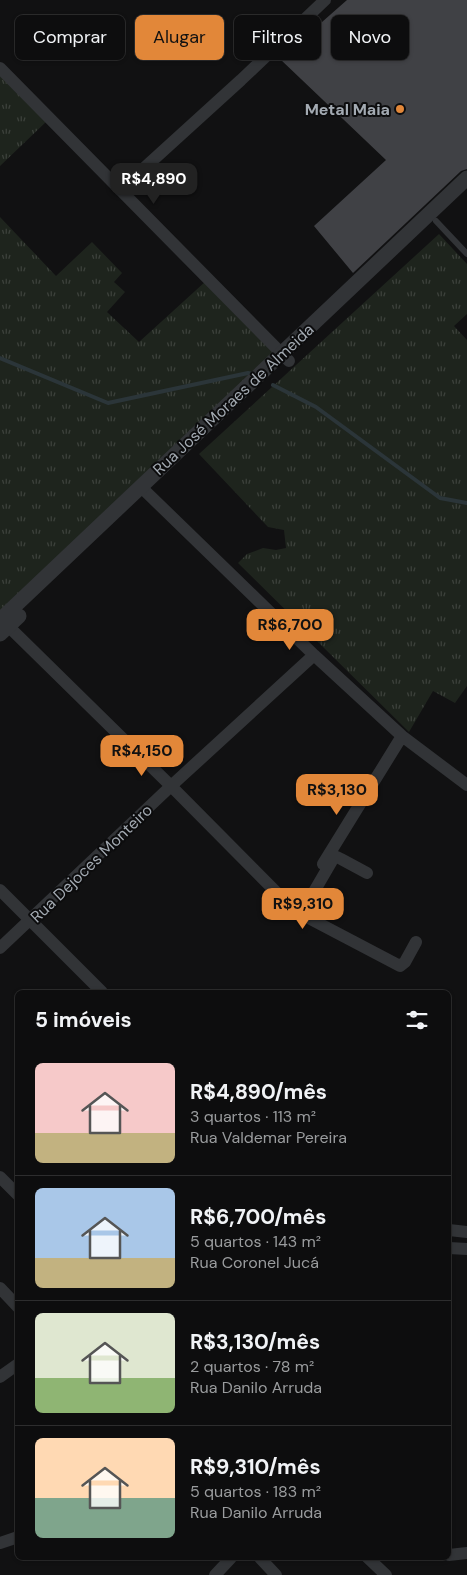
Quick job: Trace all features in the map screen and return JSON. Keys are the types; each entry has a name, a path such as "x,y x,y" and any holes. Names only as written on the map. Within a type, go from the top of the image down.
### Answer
{"street":[{"path":"120,190 241,80 325,0"},
{"path":"0,68 285,357"},
{"name":"Rua José Moraes de Almeida","path":"440,213 467,178"},
{"name":"Rua José Moraes de Almeida","path":"2,625 400,249 440,213 467,192"},
{"path":"144,490 314,655 402,736 467,785"},
{"path":"2,625 171,786 298,912 400,966 405,962 416,942"},
{"name":"Rua Dejoces Monteiro","path":"0,948 171,786 314,655"},
{"path":"298,912 402,736"},
{"path":"298,912 333,860 337,857 367,873"},
{"path":"0,890 100,990"},
{"path":"0,1177 15,1192"},
{"path":"451,1230 467,1232"},
{"path":"451,1248 467,1249"},
{"path":"0,1288 15,1304"},
{"path":"0,1377 15,1366"},
{"path":"0,1543 15,1538"},
{"path":"451,1555 467,1554"},
{"path":"215,1575 229,1560"},
{"path":"262,1560 276,1575"},
{"path":"370,1560 386,1575"}],"lane":[{"path":"440,213 467,254"}],"green space":[{"path":"0,73 47,121 0,166"},
{"path":"0,217 56,276 92,242 122,273 114,282 125,292 107,312 139,342 206,281 279,353 0,614"},
{"path":"439,234 467,264 467,314 454,326 467,340 467,686 455,703 433,691 409,732 238,563 247,554 263,548 276,550 286,548 284,530 268,527 199,454"}],"building":[{"name":"Metal Maia","path":"347,0 467,0 467,169 461,171 353,273 314,226 386,160 281,60 321,60 321,23"}],"waterway":[{"path":"0,358 108,403 248,373 252,374"},
{"path":"273,385 316,407 440,498 467,503"}],"place":[{"name":"Metal Maia","path":"400,109"}]}
